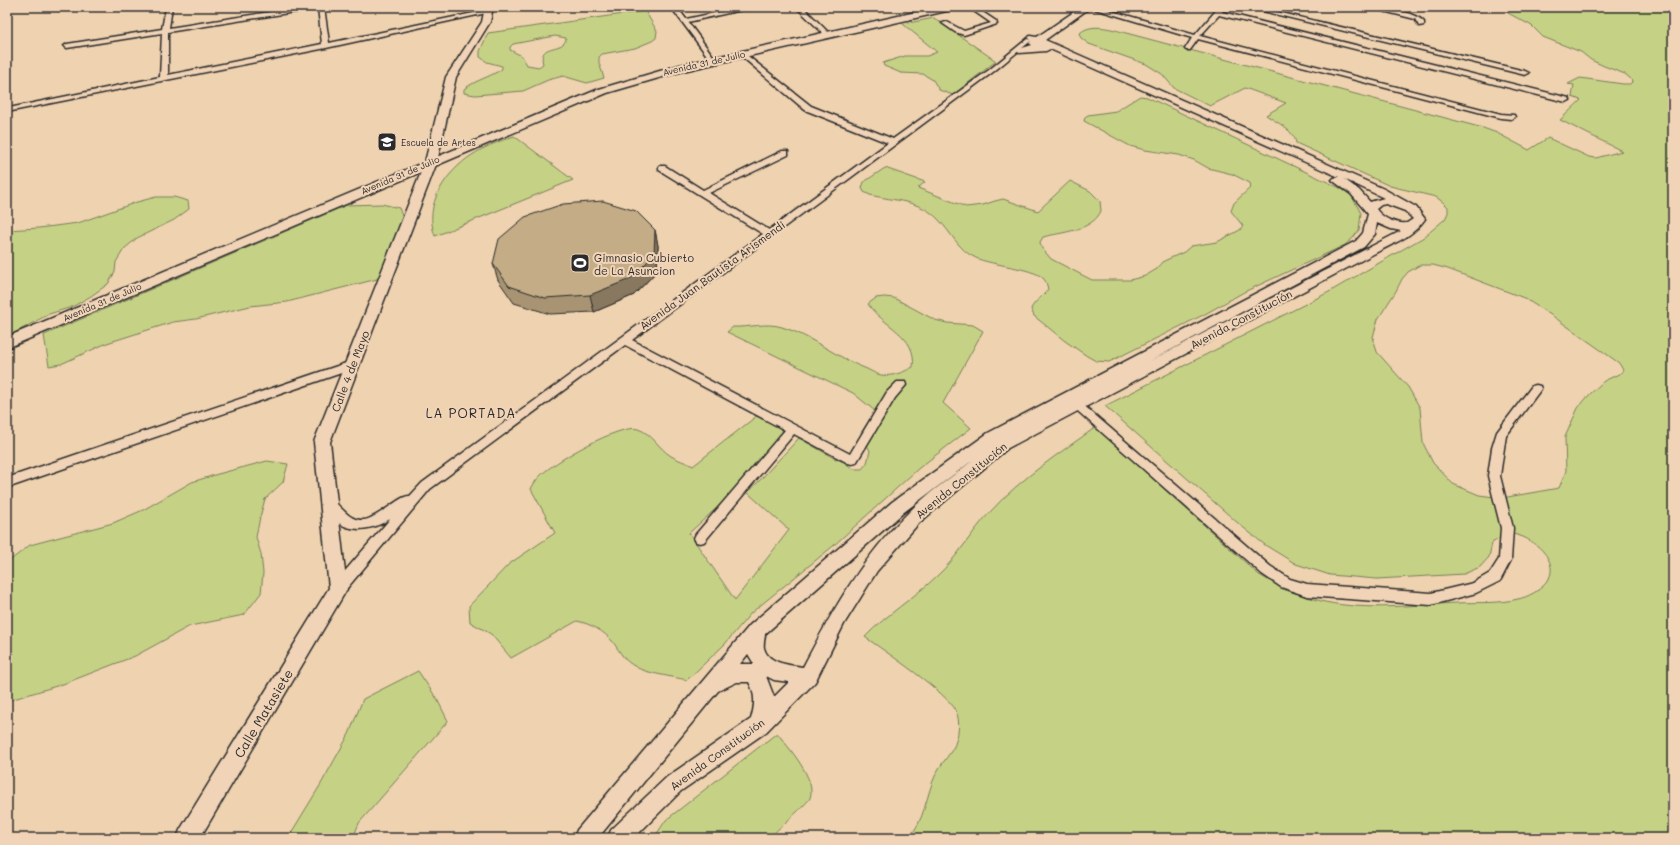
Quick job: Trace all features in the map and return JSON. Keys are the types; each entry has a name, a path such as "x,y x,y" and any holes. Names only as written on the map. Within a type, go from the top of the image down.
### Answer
{"main road":[{"path":"828,35 891,16 928,7"},
{"path":"828,35 951,7"},
{"name":"Avenida 31 de Julio","path":"7,343 431,162 603,91 657,74 713,60 828,35"}],"street":[{"path":"164,78 165,31 169,7"},
{"path":"67,46 314,7"},
{"path":"321,7 326,46"},
{"path":"674,7 713,60"},
{"path":"684,21 752,7"},
{"path":"799,7 828,35"},
{"path":"945,23 957,31 964,33 994,24 994,22 971,7"},
{"name":"Avenida Juan Bautista Arismendi","path":"999,65 1022,51 1034,40 1055,29 1087,7"},
{"path":"1091,7 1196,37 1501,116 1511,117"},
{"path":"1188,49 1196,37 1223,7"},
{"path":"1249,7 1525,73"},
{"path":"1370,7 1417,18 1421,22 1421,25"},
{"name":"Avenida Juan Bautista Arismendi","path":"329,504 340,516 351,524 376,522 390,513 893,142 1034,40 1075,8"},
{"path":"9,110 326,46 489,10"},
{"name":"Calle 4 de Mayo","path":"338,589 322,442 431,162 451,77 486,22 489,10"},
{"path":"1218,13 1566,100"},
{"path":"1055,29 1052,41 1064,51"},
{"path":"1034,40 1049,49 1330,176 1349,187 1362,198 1372,212 1387,224 1396,226 1413,226 1415,216"},
{"path":"1034,40 1064,51 1373,188 1415,216"},
{"path":"1022,51 1031,48 1049,49"},
{"path":"742,54 808,108 893,142"},
{"path":"704,193 785,153"},
{"path":"662,168 769,234"},
{"path":"1372,212 1372,205 1378,202 1386,201 1395,202 1415,216"},
{"name":"Avenida Constitución","path":"586,838 595,824 708,686 756,631 898,506 993,437 1360,244 1369,234 1372,212"},
{"name":"Avenida Constitución","path":"619,838 674,784 759,725 808,676 838,618 871,566 913,518 1004,444 1377,247 1403,235 1415,216"},
{"path":"624,340 852,460 891,395 901,385"},
{"path":"7,482 352,366"},
{"path":"1077,406 1266,570 1286,584 1307,590 1432,599 1476,588 1495,577 1505,560 1507,528 1494,476 1498,448 1502,435 1536,389"},
{"path":"700,538 792,428"},
{"name":"Avenida Juan Bautista Arismendi","path":"338,589 426,486"},
{"name":"Calle Matasiete","path":"188,838 338,589"},
{"path":"756,631 755,650 764,663 774,671 808,676"},
{"path":"708,686 735,673 754,673 762,686 766,700 759,725"}],"green space":[{"path":"1505,7 1673,7 1673,838 908,838 914,831 922,816 938,770 955,745 959,722 956,711 951,703 915,672 865,637 945,569 984,519 1015,488 1041,466 1096,427 1258,574 1282,587 1307,597 1342,605 1374,607 1496,602 1511,601 1526,597 1537,591 1546,583 1550,575 1551,567 1543,551 1536,544 1527,539 1511,534 1492,543 1489,557 1480,567 1464,574 1377,579 1330,575 1296,564 1265,545 1239,524 1105,406 1329,292 1424,237 1445,219 1448,213 1448,207 1436,197 1390,186 1296,143 1295,138 1288,130 1266,115 1286,103 1245,88 1210,106 1174,88 1162,74 1146,64 1089,44 1081,38 1079,34 1084,30 1095,27 1114,30 1483,128 1497,133 1529,150 1548,138 1589,157 1596,158 1622,151 1560,120 1581,100 1572,97 1574,85 1568,84 1580,78 1623,84 1630,84 1632,82 1631,79 1625,74 1591,60 1581,52 1543,37 1532,26 1508,13","holes":["1420,265 1433,265 1448,269 1524,298 1554,317 1619,363 1623,370 1621,373 1604,381 1578,408 1565,437 1566,471 1559,488 1502,498 1479,495 1453,484 1433,463 1423,443 1420,408 1408,387 1377,352 1373,337 1378,319 1402,279 1408,272"]},
{"path":"645,11 657,31 656,38 652,41 635,48 602,54 599,57 599,63 604,78 587,83 563,76 548,80 523,91 475,95 464,93 464,89 502,69 502,66 487,62 480,57 480,51 488,33","holes":["555,36 566,38 564,43 547,50 544,53 542,57 543,64 539,67 527,65 522,56 510,50 510,47 513,44"]},
{"path":"934,18 996,61 953,95 939,90 933,80 923,74 901,73 884,66 883,63 905,56 927,56 937,52 903,24"},
{"path":"1140,96 1147,97 1340,188 1351,195 1361,213 1359,230 1345,245 1244,292 1205,314 1109,362 1096,361 1065,341 1034,316 1031,309 1048,289 1043,278 1021,269 991,263 976,258 965,251 943,224 923,208 906,202 870,195 864,192 862,188 864,182 885,168 925,182 918,188 966,207 983,205 1003,199 1038,211 1070,181 1090,191 1100,201 1101,211 1097,218 1084,227 1043,237 1040,242 1041,247 1051,259 1092,280 1130,280 1145,276 1157,269 1164,261 1184,252 1191,246 1217,242 1240,230 1243,226 1231,211 1234,203 1251,187 1250,183 1232,174 1208,168 1194,160 1179,155 1145,150 1130,146 1084,121 1085,117 1088,115 1116,111"},
{"path":"514,136 573,180 435,236 432,224 432,213 439,190 446,180 462,162 472,155"},
{"path":"156,197 174,197 188,201 189,209 174,220 137,238 124,249 116,262 115,272 108,284 91,296 72,307 49,314 7,337 7,230 78,223 137,202"},
{"path":"382,204 399,208 404,221 385,277 287,302 250,306 196,319 173,322 107,343 61,364 49,366 44,335 347,205"},
{"path":"876,298 894,298 935,320 947,323 973,325 983,331 943,403 971,428 919,468 832,547 751,613 725,644 687,680 653,673 636,667 625,659 606,634 597,628 582,622 577,621 511,658 491,634 470,622 469,606 509,564 555,533 531,489 538,478 557,463 602,438 629,429 638,429 648,434 666,453 693,466 758,415 779,423 784,433 732,494 689,533 735,600 789,530 748,493 799,438 844,462 853,469 862,469 867,463 870,451 861,433 875,411 853,393 727,332 733,327 770,325 782,327 804,336 845,359 875,373 881,375 894,375 913,367 913,356 905,339 874,312 868,304"},
{"path":"267,461 288,464 283,482 265,499 256,537 261,554 263,573 261,593 244,615 190,626 135,656 63,684 7,701 8,562 30,545 113,523 143,510 192,482"},
{"path":"418,671 437,699 448,721 359,823 353,838 288,838 349,734 363,699"},
{"path":"777,733 806,773 811,790 808,801 772,835 767,838 654,838 666,820"}],"building":[{"name":"Gimnasio Cubierto de La Asuncion","path":"603,201 636,211 655,230 654,255 630,279 590,295 545,298 509,286 493,264 499,239 525,217 563,204"}],"place":[{"name":"Escuela de Artes","path":"387,142"},
{"name":"Gimnasio Cubierto de La Asuncion","path":"580,263"}],"district":[{"name":"LA PORTADA","path":"471,412"}]}
